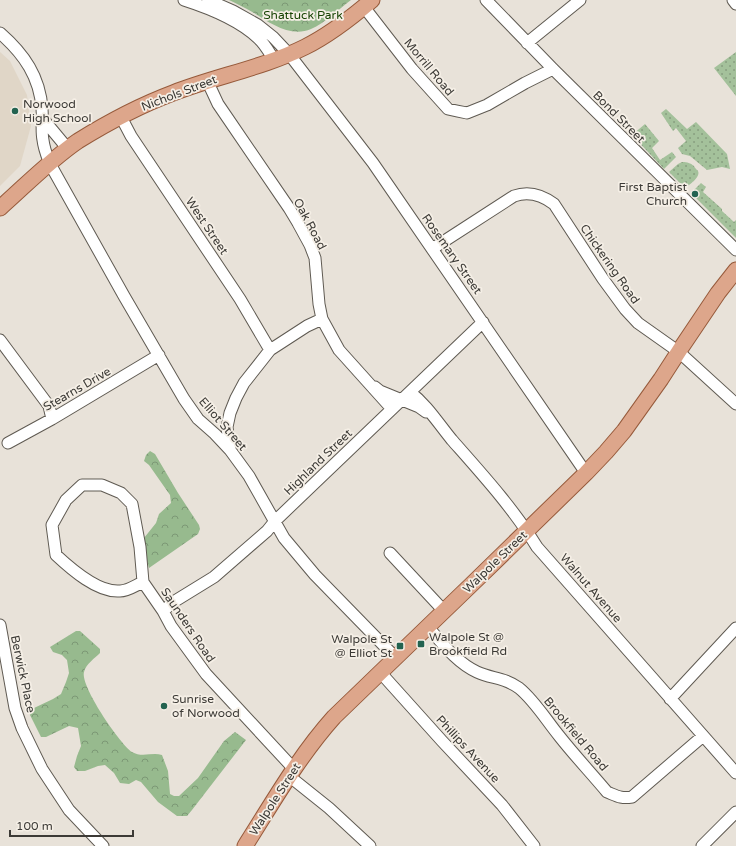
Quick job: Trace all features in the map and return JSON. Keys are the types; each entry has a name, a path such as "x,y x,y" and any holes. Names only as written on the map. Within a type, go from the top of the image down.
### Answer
{"main road":[{"name":"Nichols Street","path":"0,208 68,149 121,117 168,95 289,54 330,33 368,3"},
{"name":"Walpole Street","path":"245,846 292,772 321,731 395,657 428,627 586,473 624,431 661,379 718,293 736,270"}],"street":[{"path":"186,0 246,28 264,44 274,60"},
{"name":"Rosemary Street","path":"208,0 232,10 258,25 273,37 289,54 369,157 586,473"},
{"name":"Bond Street","path":"486,0 527,43 736,250"},
{"path":"527,43 580,0"},
{"path":"732,0 736,4"},
{"name":"Morrill Road","path":"368,3 412,69 448,109 467,113 553,69"},
{"name":"Elliot Street","path":"0,33 19,51 35,78 39,88 43,119 42,141 50,164 184,400 198,419 230,450 249,476 284,538 315,574 395,657"},
{"name":"Oak Road","path":"208,81 218,104 292,213 310,245 315,258 319,304 322,319 339,350 392,410"},
{"name":"West Street","path":"121,117 131,136 240,298 270,350"},
{"path":"43,119 68,149"},
{"name":"Chickering Road","path":"432,249 514,196 521,193 529,193 546,199 554,204 625,310 638,323 679,352 736,404"},
{"path":"230,450 228,427 230,413 244,383 270,350 307,326 322,319"},
{"name":"Highland Street","path":"163,611 175,601 214,577 267,530 483,322"},
{"path":"0,340 49,406 52,419"},
{"name":"Stearns Drive","path":"8,443 52,419 159,355"},
{"name":"Oak Road","path":"370,384 380,391 402,400"},
{"name":"Walnut Avenue","path":"410,392 425,405 504,501 527,531 537,547 736,774"},
{"name":"Walnut Avenue","path":"402,400 419,407 432,415"},
{"name":"Saunders Road","path":"143,582 120,592 103,589 74,571 56,555 52,525 66,500 82,485 102,485 121,493 132,504 140,547 143,582 163,611 171,626 206,674 292,772 370,846"},
{"path":"390,552 444,611"},
{"name":"Berwick Place","path":"0,625 5,684 22,728 42,768 69,810 103,846"},
{"name":"Brookfield Road","path":"428,627 466,666 478,673 511,682 520,689 537,707 560,737 608,792 616,796 625,799 632,797 703,736"},
{"path":"670,699 736,628"},
{"name":"Phillips Avenue","path":"380,672 502,805 534,846"},
{"path":"702,846 736,812"}],"shaded area":[{"name":"Norwood High School","path":"0,52 10,61 27,95 31,126 20,166 0,186"}],"green space":[{"name":"Shattuck Park","path":"229,0 351,0 327,20 311,29 296,32 288,31 274,25 248,9"},
{"path":"736,52 736,96 714,68"},
{"path":"666,109 687,129 696,122 727,154 730,169 722,167 707,170 690,156 682,154 678,148 686,141 676,128 673,131 661,113"},
{"path":"645,124 659,141 652,148 660,160 672,152 676,157 664,169 632,135"},
{"path":"682,162 687,162 693,165 698,171 698,176 685,188 669,172"},
{"path":"701,183 706,187 703,192 734,222 736,220 736,238 691,193"},
{"path":"150,451 155,454 199,525 200,529 198,534 149,568 142,542 156,523 159,514 171,503 170,495 149,465 144,461 146,455"},
{"path":"76,631 80,631 100,649 100,653 89,664 84,672 84,679 94,701 110,727 126,747 132,752 140,755 162,755 168,771 170,794 179,796 198,778 224,741 235,732 246,740 187,816 177,816 158,802 141,782 136,780 129,784 120,783 114,773 105,765 85,771 77,771 74,767 81,746 78,728 69,726 46,737 41,737 30,715 34,708 61,694 69,673 67,660 62,655 53,652 50,647"}],"place":[{"name":"Norwood High School","path":"15,111"},
{"name":"First Baptist Church","path":"695,194"},
{"name":"Walpole St @ Brookfield Rd","path":"421,644"},
{"name":"Walpole St @ Elliot St","path":"400,646"},
{"name":"Sunrise of Norwood","path":"164,706"}]}
